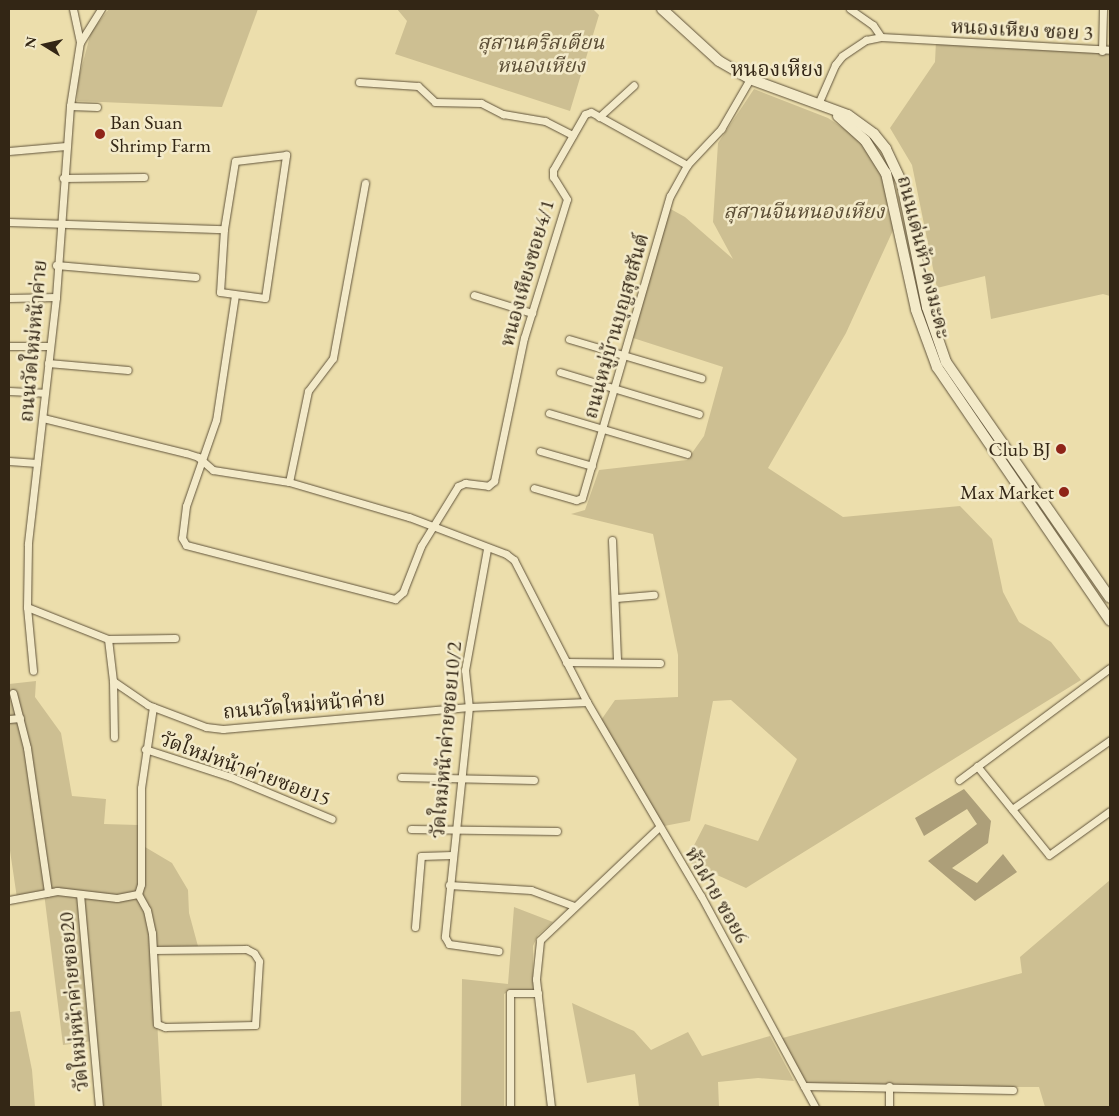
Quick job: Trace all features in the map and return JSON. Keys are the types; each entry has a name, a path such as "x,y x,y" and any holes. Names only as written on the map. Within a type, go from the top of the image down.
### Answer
{"main road":[{"name":"ถนนเด่นห้า-ดงมะดะ","path":"662,9 700,47 750,79 848,116 874,134 886,149 902,184 927,307 946,362 1110,598"},
{"name":"ถนนเด่นห้า-ดงมะดะ","path":"829,109 865,140 891,187 916,310 936,367 1110,621"},
{"path":"891,187 902,184"}],"street":[{"path":"73,9 80,42"},
{"name":"ถนนวัดใหม่หน้าค่าย","path":"34,671 27,607 28,544 56,297 56,265 70,106 80,42 101,9"},
{"path":"850,9 874,25 881,36"},
{"path":"1102,51 1103,9"},
{"name":"หนองเหียง ซอย 3","path":"818,104 835,65 842,56 866,40 881,36 1110,50"},
{"name":"ถนนหมู่บ้านบุญสุขสันต์","path":"534,488 576,500 582,498 670,196 687,165 721,129 750,79"},
{"path":"359,82 418,86 435,102 481,104 503,114 545,121 573,135"},
{"path":"634,85 599,117 687,165"},
{"path":"70,106 97,107"},
{"name":"หนองเหียงซอย4/1","path":"433,526 458,486 465,483 488,486 494,482 532,313 567,198 553,177 553,170 585,114 591,112 599,117"},
{"path":"9,151 66,146"},
{"path":"286,155 265,298 220,292 224,230 235,161 286,155"},
{"path":"63,178 144,177"},
{"path":"289,482 308,391 333,358 365,183"},
{"path":"9,222 60,221 224,230"},
{"path":"56,265 196,277"},
{"path":"235,295 216,420 186,506 182,538 186,545 396,599 403,592 421,546 433,526"},
{"path":"474,295 532,313"},
{"path":"9,298 56,297"},
{"path":"569,340 624,354 701,378"},
{"path":"9,346 49,346"},
{"path":"48,363 128,370"},
{"path":"560,372 699,414"},
{"path":"9,391 44,393"},
{"path":"549,414 687,454"},
{"name":"หัวฝาย ซอย6","path":"43,418 186,453 198,457 202,464 213,470 289,482 433,526 487,549 506,554 514,560 587,702 659,826 816,1107"},
{"path":"540,450 592,466"},
{"path":"9,461 37,463"},
{"path":"612,540 616,598 617,661"},
{"name":"วัดใหม่หน้าค่ายซอย10/2","path":"487,549 466,670 469,707 448,885 447,942 499,951"},
{"path":"616,598 654,595"},
{"path":"27,607 108,639 175,638"},
{"path":"108,639 113,681 114,737"},
{"path":"566,662 617,661 660,663"},
{"path":"959,780 1110,668"},
{"name":"ถนนวัดใหม่หน้าค่าย","path":"113,681 153,707 206,727 223,729 469,707 587,702"},
{"path":"13,693 20,718 48,892"},
{"path":"153,707 145,750 141,788 141,884 138,894 147,910 153,950 157,1024 160,1027 255,1025 259,962 254,952 246,949 153,950"},
{"path":"9,719 20,718"},
{"path":"1012,809 1110,740"},
{"name":"วัดใหม่หน้าค่ายซอย15","path":"145,750 231,777 332,819"},
{"path":"977,766 1049,855 1110,811"},
{"path":"401,777 534,780"},
{"path":"551,1107 538,994 540,940 659,826"},
{"path":"411,829 557,831"},
{"path":"415,926 421,856 452,856"},
{"path":"448,885 531,890 574,906"},
{"path":"9,900 48,892 128,898 138,894"},
{"name":"วัดใหม่หน้าค่ายซอย20","path":"80,894 99,1107"},
{"path":"510,1107 510,994 538,994"},
{"path":"804,1086 889,1086 1013,1090"},
{"path":"889,1086 889,1107"}],"green space":[{"path":"109,9 258,9 222,107 77,101 78,81 91,32"},
{"name":"สุสานคริสเตียน หนองเหียง","path":"397,9 593,9 599,15 570,111 395,54 407,21"},
{"path":"936,41 1110,50 1110,296 1103,294 991,319 985,276 937,288 912,165 890,128 935,62"},
{"name":"สุสานจีนหนองเหียง","path":"754,89 828,118 852,134 869,153 885,181 895,226 846,333 768,468 843,517 960,506 992,539 1003,592 1019,622 1051,642 1081,680 746,888 686,861 705,824 758,841 797,759 731,700 713,701 690,821 659,827 599,723 615,700 678,697 678,655 653,534 571,514 585,510 599,470 687,460 704,436 723,367 630,337 667,207 685,217 733,259 713,222 718,143"},
{"path":"36,681 35,697 61,733 72,796 106,799 104,824 138,825 141,848 145,847 172,863 188,890 189,913 199,950 153,950 162,1107 99,1107 93,1041 63,1045 44,893 17,898 9,844 9,684"},
{"path":"1110,880 1110,1107 1045,1107 1039,1087 804,1086 779,1039 1022,973 1020,957"},
{"path":"514,907 553,922 538,935 533,946 533,990 511,990 504,994 504,1107 461,1107 462,979 508,984"},
{"path":"572,1003 634,1031 651,1050 688,1032 702,1056 770,1036 794,1081 758,1078 718,1082 719,1107 639,1107 635,1074 587,1083"},
{"path":"20,1011 32,1070 35,1107 9,1107 9,1012"}],"shaded area":[{"path":"964,789 991,821 988,843 952,868 977,883 1003,854 1017,872 975,901 928,861 977,824 967,809 924,836 915,818"}],"place":[{"name":"Ban Suan Shrimp Farm","path":"100,134"},
{"name":"Club BJ","path":"1061,449"},
{"name":"Max Market","path":"1064,492"}],"district":[{"name":"หนองเหียง","path":"777,69"}]}
